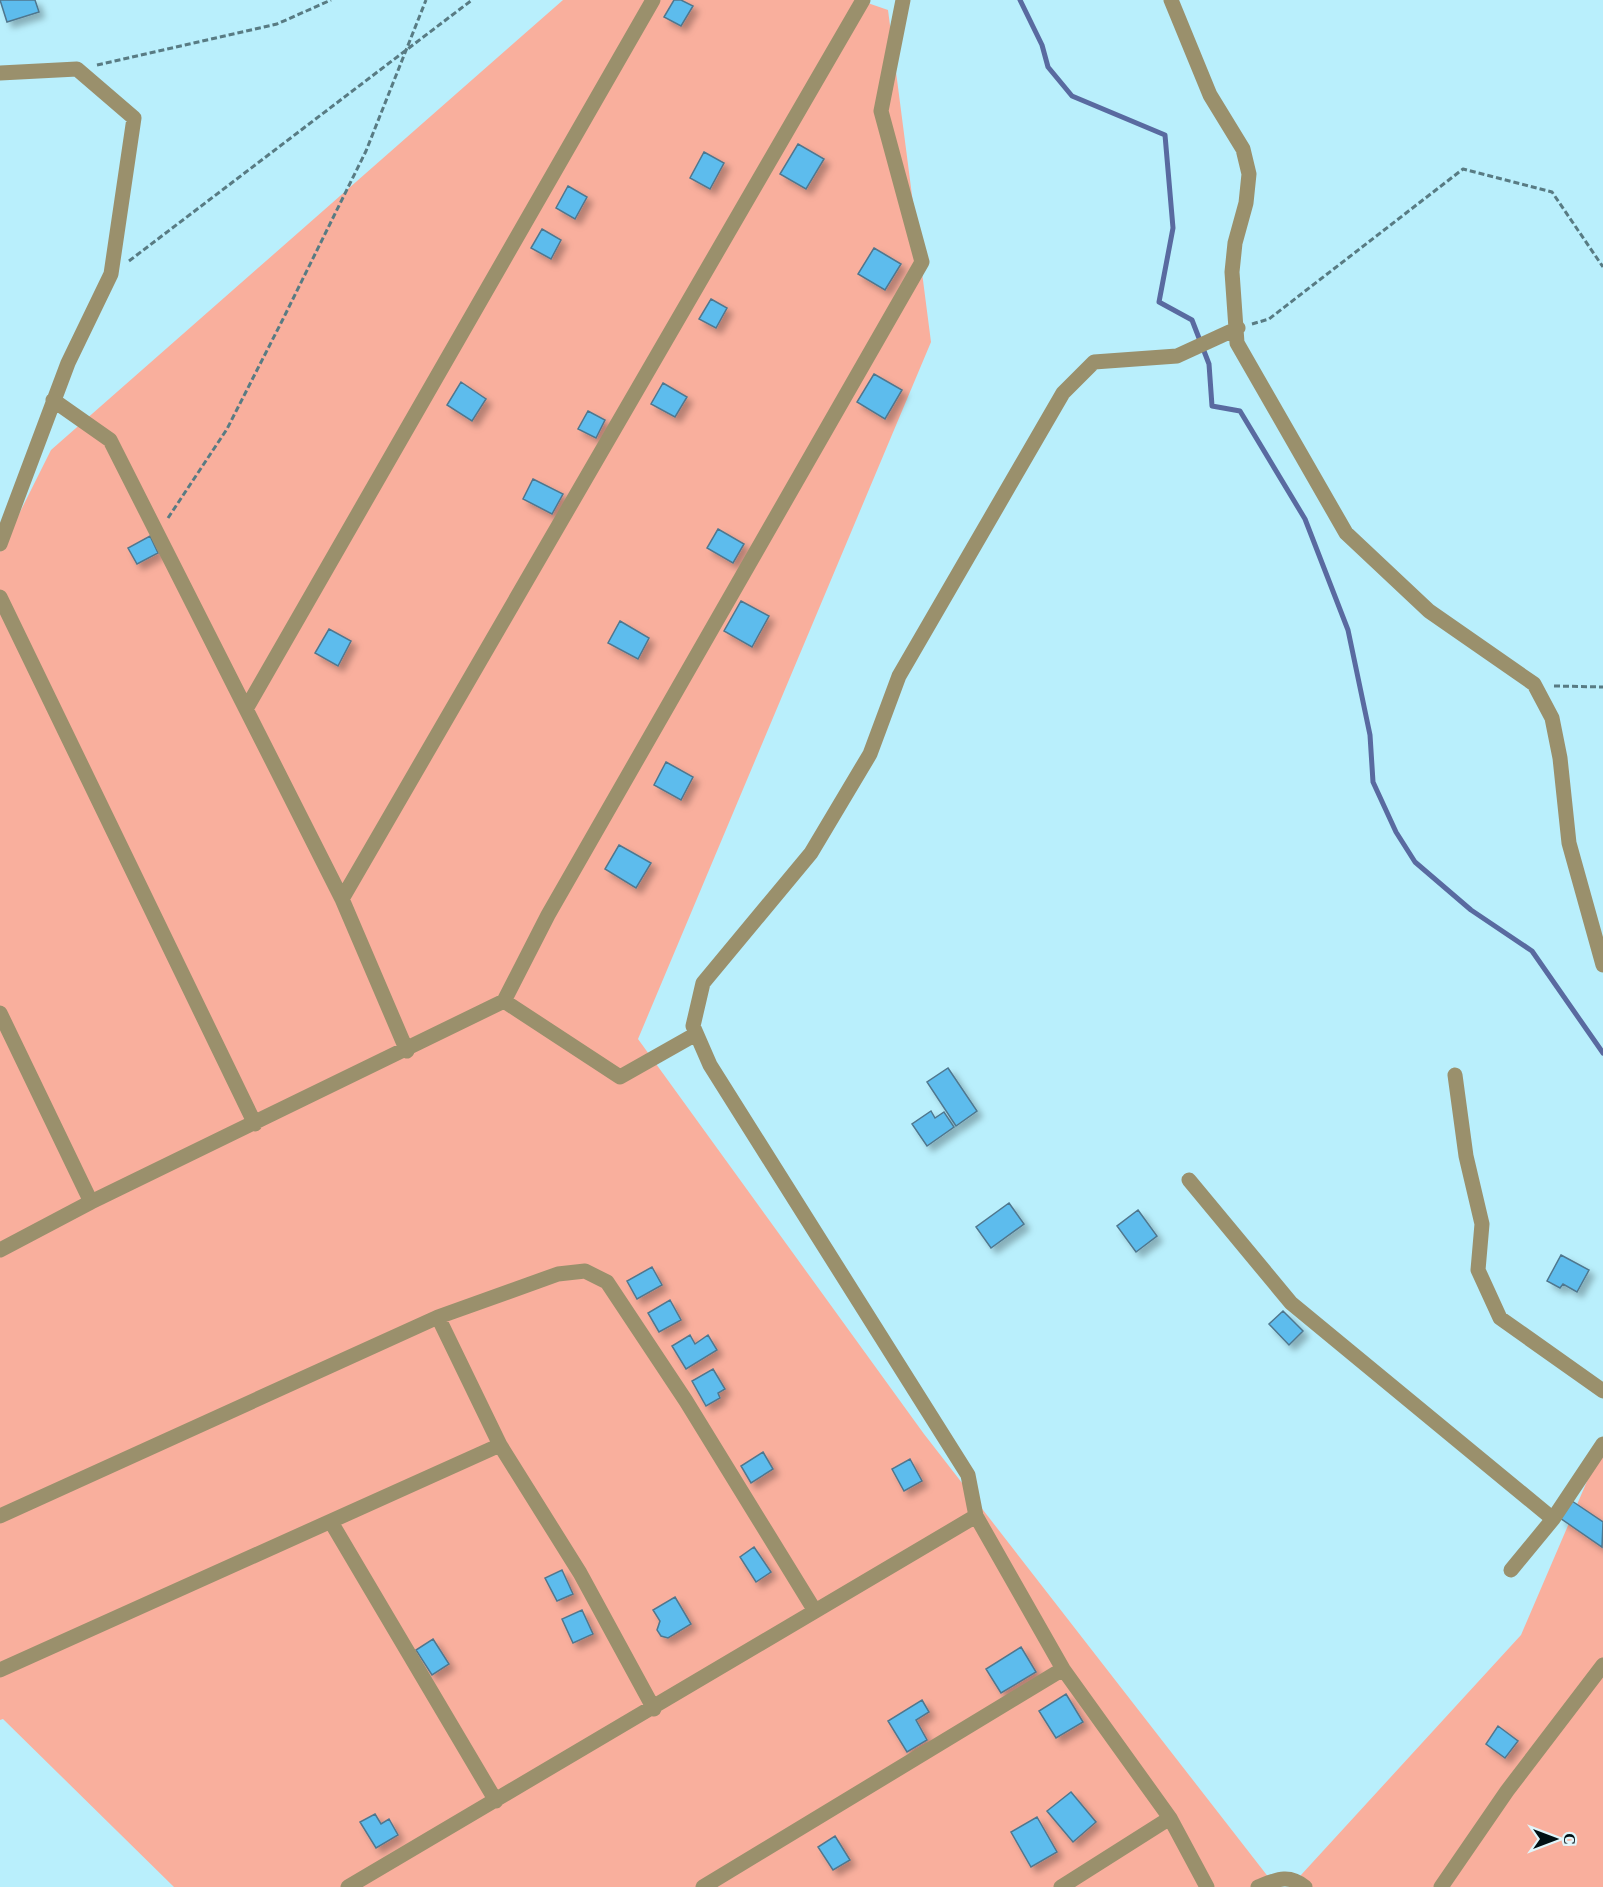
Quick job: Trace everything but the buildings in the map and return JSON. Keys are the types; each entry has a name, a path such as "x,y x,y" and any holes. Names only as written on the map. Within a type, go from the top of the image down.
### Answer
{"street":[{"path":"246,709 653,0"},
{"path":"342,899 863,0"},
{"path":"0,1250 91,1202 504,1001 548,915 922,262 881,111 903,0"},
{"path":"1171,0 1210,95 1243,149 1249,174 1246,203 1235,243 1232,272 1238,343 1346,533 1429,611 1534,684 1552,718 1560,758 1569,843 1603,965"},
{"path":"0,73 77,69 134,118 111,274 53,400 0,544"},
{"path":"1207,1887 1170,1818 1063,1669 976,1516 968,1474 710,1065 693,1026 703,983 811,853 870,754 899,676 1063,393 1094,362 1178,356 1238,328"},
{"path":"53,400 110,440 342,899 407,1050"},
{"path":"0,597 255,1124"},
{"path":"504,1001 620,1077 696,1034"},
{"path":"0,1013 91,1202"},
{"path":"1455,1076 1466,1156 1482,1224 1478,1270 1500,1318 1603,1391"},
{"path":"1190,1180 1291,1304 1552,1519"},
{"path":"0,1516 438,1317 558,1274 585,1271 607,1282 686,1401 815,1611"},
{"path":"438,1317 500,1445 580,1573 654,1708"},
{"path":"1511,1570 1552,1519 1603,1444"},
{"path":"0,1670 500,1445"},
{"path":"348,1887 976,1516"},
{"path":"331,1522 496,1801"},
{"path":"1441,1887 1507,1791 1603,1665"},
{"path":"703,1887 1063,1669"},
{"path":"1061,1887 1170,1818"},
{"path":"1257,1887 1283,1877 1298,1881 1305,1887"}],"path":[{"path":"77,69 277,24 331,0"},
{"path":"158,534 232,419 366,151 426,0"},
{"path":"111,274 472,0"},
{"path":"1238,328 1269,319 1463,169 1552,192 1603,267"},
{"path":"1534,684 1603,687"}],"shaded area":[{"path":"563,0 859,0 888,10 931,342 638,1039 924,1434 1276,1887 174,1887 3,1719 0,1720 0,552 51,450"},
{"path":"1603,1444 1603,1887 1290,1887 1521,1635"}],"waterway":[{"path":"1020,0 1042,45 1048,67 1072,96 1165,135 1173,228 1159,302 1192,320 1209,364 1212,406 1240,411 1305,519 1348,630 1370,735 1373,782 1396,832 1415,862 1471,910 1532,951 1603,1053"}]}
